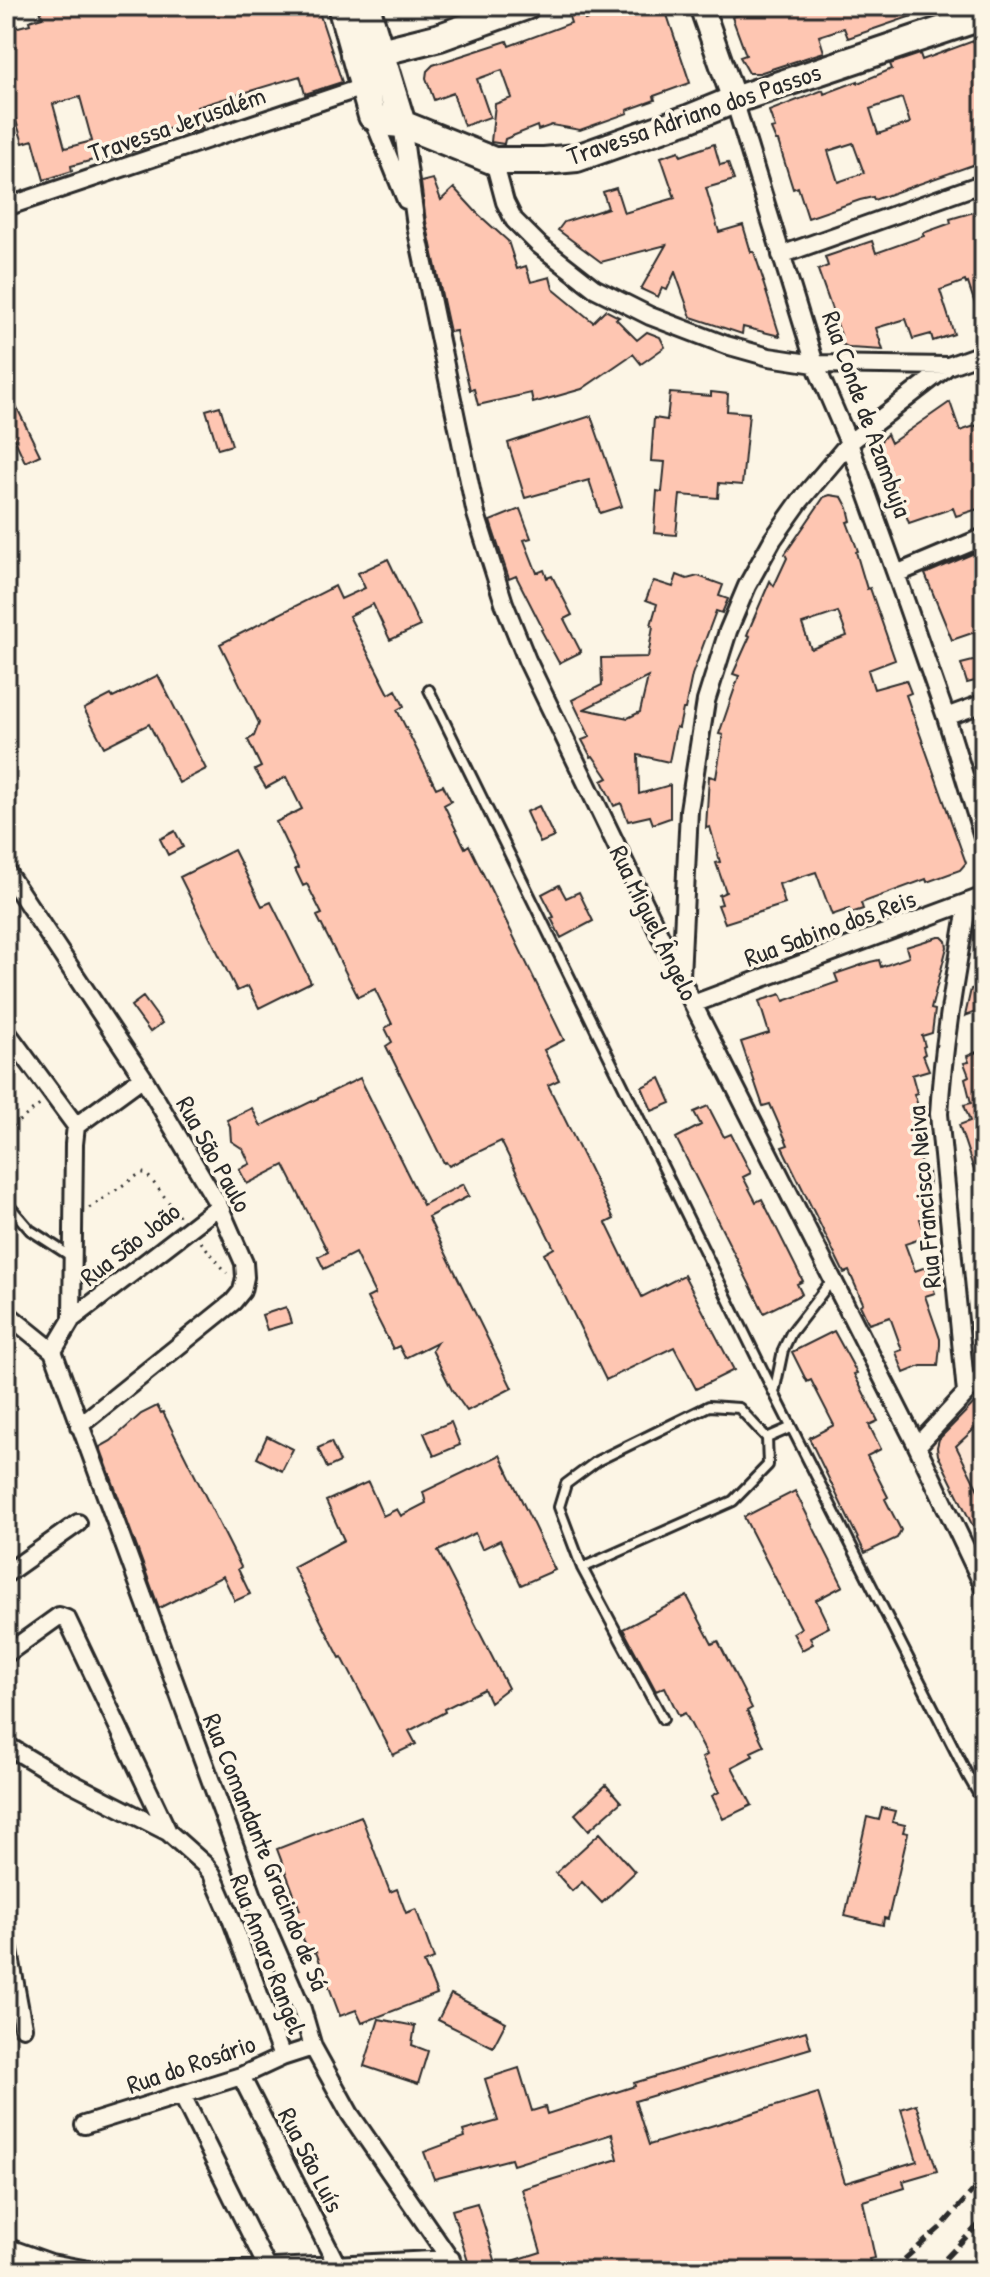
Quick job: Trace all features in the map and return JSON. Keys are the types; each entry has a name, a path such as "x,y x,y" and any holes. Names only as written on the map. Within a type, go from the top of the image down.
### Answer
{"main road":[{"name":"Rua Miguel Ângelo","path":"341,6 402,124"},
{"name":"Rua Miguel Ângelo","path":"366,6 367,53 363,87 372,116"},
{"path":"367,53 440,37 526,6"},
{"name":"Travessa Adriano dos Passos","path":"372,116 383,122 402,124 494,161 577,158 734,100 984,16"}],"street":[{"name":"Rua Conde de Azambuja","path":"701,6 734,100 815,364 849,443 896,574 946,717 984,840"},
{"name":"Travessa Jerusalém","path":"6,207 363,87"},
{"name":"Rua Miguel Ângelo","path":"372,116 416,226"},
{"name":"Rua Miguel Ângelo","path":"402,124 416,226 476,514 504,603 527,660 693,1004 917,1446 984,1587"},
{"path":"494,161 505,202 514,220 539,245 594,288 650,316 726,345 769,357 815,364 948,366"},
{"path":"781,255 984,183"},
{"path":"681,978 689,810 706,701 728,631 747,586 773,539 800,501 849,443 948,366 984,353"},
{"path":"896,574 984,537"},
{"path":"946,717 984,703"},
{"name":"Rua São Paulo","path":"6,871 143,1077 219,1206 244,1263 242,1291"},
{"name":"Rua Sabino dos Reis","path":"693,1004 976,899"},
{"name":"Rua Francisco Neiva","path":"966,1393 939,1114 949,1018 976,899"},
{"path":"6,1031 76,1126 72,1319 53,1351 6,1313"},
{"path":"76,1126 143,1077"},
{"name":"Rua São João","path":"72,1319 219,1206"},
{"path":"79,1426 233,1302 242,1291"},
{"name":"Rua Comandante Gracindo de Sá","path":"53,1351 253,1896 302,2009 313,2047 350,2114 455,2265"},
{"path":"917,1446 984,1374"},
{"path":"6,1574 78,1523"},
{"path":"6,1654 59,1616 67,1619 168,1832"},
{"name":"Rua Amaro Rangel","path":"6,1745 56,1775 168,1832 212,1874 282,2057"},
{"path":"6,1935 23,2027"},
{"name":"Rua do Rosário","path":"84,2125 241,2076 313,2047"},
{"name":"Rua São Luís","path":"241,2076 337,2265"},
{"path":"182,2095 268,2269"},
{"path":"6,2247 51,2263 94,2271"},
{"path":"215,2271 337,2265 455,2265"}],"lane":[{"path":"429,690 790,1428 984,1804"},
{"path":"6,1202 30,1230 72,1257"},
{"path":"774,1393 783,1350 791,1333 832,1279"},
{"path":"582,1568 733,1501 768,1465 767,1438 739,1408 709,1406 597,1461 566,1484 559,1507 582,1568 663,1719"},
{"path":"767,1438 790,1428"}],"path":[{"path":"6,1131 53,1095"},
{"path":"73,1209 92,1207 141,1173 146,1173 242,1291"}],"shaded area":[{"path":"984,1395 984,1552 932,1444"}],"building":[{"path":"39,6 317,6 342,82 305,94 300,76 197,107 203,128 185,134 182,125 147,135 149,146 98,162 97,159 71,166 72,171 44,180 33,140 23,143 11,105 6,107 6,30 30,24 29,21 42,17","holes":["80,97 92,141 65,148 53,104"]},
{"path":"609,6 664,6 690,83 654,96 655,100 627,110 628,113 580,130 552,125 538,130 537,126 505,139 504,144 491,142 495,104 512,98 502,70 477,79 490,117 464,126 453,93 434,100 426,78 427,71 433,65 507,41 509,46 571,23 568,14 581,9 585,20 610,11"},
{"path":"764,6 935,8 848,38 844,28 819,36 824,52 759,73 749,73 740,57 746,55 732,17"},
{"path":"976,40 978,46 984,44 984,161 874,200 873,197 860,200 808,218 798,187 793,189 778,141 771,129 775,128 769,111 823,90 824,94 858,83 892,69 890,64 920,54 922,60","holes":["902,98 910,123 878,134 870,109","853,143 864,173 838,182 828,151"]},
{"path":"714,144 720,165 728,163 734,180 706,188 719,232 743,225 780,336 743,327 742,334 691,317 675,272 667,290 662,288 658,297 641,289 666,245 601,262 558,230 564,222 608,208 603,192 616,188 624,213 675,198 661,157 679,151 681,156"},
{"path":"433,179 441,200 454,188 508,241 517,269 526,266 531,282 550,277 553,289 593,322 605,310 619,317 616,319 637,340 647,332 660,337 665,347 641,364 633,354 582,389 533,403 531,393 478,405 474,389 470,390 456,331 450,332 426,222 421,182"},
{"path":"984,209 984,322 981,322 965,281 940,290 954,334 933,341 931,334 913,339 906,319 876,328 883,350 850,348 827,337 841,335 818,270 828,266 825,257 872,241 876,253 924,236 923,233 951,223 950,219"},
{"path":"6,385 40,455 25,462 14,438 6,442"},
{"path":"711,392 728,394 727,411 749,413 742,485 719,483 718,498 680,495 676,535 654,533 657,491 662,492 665,462 651,461 654,418 667,420 670,393 711,396"},
{"path":"950,402 960,431 984,423 984,507 956,516 953,508 909,523 878,452 878,444 887,434 891,443"},
{"path":"220,406 232,445 218,449 206,410"},
{"path":"591,416 622,506 600,513 589,480 525,498 508,443"},
{"path":"824,497 842,497 848,508 851,521 847,522 867,589 870,588 895,660 868,670 874,689 906,680 911,693 906,695 966,863 960,870 861,903 863,909 851,913 849,909 832,915 816,872 779,884 785,904 725,923 718,905 722,904 719,895 726,892 716,863 720,862 710,827 706,828 709,776 716,778 723,735 719,734 739,676 733,674 750,636 747,635 751,625 770,581 774,586 787,558 785,554","holes":["838,612 847,636 811,649 802,624"]},
{"path":"520,509 531,538 524,540 537,573 544,570 547,578 552,576 572,615 564,619 581,652 559,663 516,576 509,579 490,521"},
{"path":"984,549 984,629 952,640 925,574"},
{"path":"388,559 420,626 390,640 373,604 349,616 389,694 396,690 404,706 397,710 436,788 443,785 451,801 444,805 465,848 469,845 564,1040 544,1050 559,1080 548,1085 614,1219 606,1223 642,1297 684,1275 734,1370 696,1389 674,1347 606,1380 544,1254 554,1248 501,1141 449,1166 444,1163 386,1046 392,1042 385,1028 392,1024 375,989 358,997 317,916 322,914 307,884 303,886 276,822 302,809 286,777 266,788 255,770 261,767 248,740 254,736 259,723 220,644 335,586 341,599 365,588 358,573"},
{"path":"677,575 687,579 698,576 723,585 719,596 728,599 722,613 716,611 692,675 669,762 638,755 639,794 670,785 670,818 653,824 650,816 628,821 621,803 614,806 602,781 608,778 582,740 590,737 572,700 602,685 601,658 648,657 657,604 646,600 654,581 673,587","holes":["648,677 640,712 628,718 584,709"]},
{"path":"977,660 983,679 967,683 961,664"},
{"path":"158,675 206,769 179,783 149,724 104,747 84,709"},
{"path":"539,806 554,837 540,843 526,812"},
{"path":"175,831 183,847 168,855 160,839"},
{"path":"234,850 262,906 271,902 311,982 259,1008 248,986 237,991 180,877"},
{"path":"559,885 566,898 579,892 593,921 561,938 542,894"},
{"path":"938,937 946,941 947,947 931,1009 935,1010 932,1033 922,1036 925,1046 923,1055 929,1070 912,1075 921,1114 917,1115 923,1133 912,1137 923,1170 928,1169 929,1190 916,1192 925,1218 920,1219 926,1237 905,1244 915,1271 926,1267 935,1293 925,1296 940,1345 938,1366 921,1366 904,1373 896,1352 902,1350 890,1317 869,1324 849,1271 844,1273 782,1147 788,1145 770,1104 763,1106 741,1042 769,1033 759,1001 781,994 784,1001 838,982 835,974 870,962 879,960 881,967 909,957 906,947"},
{"path":"984,985 984,1009 965,1016 971,989"},
{"path":"143,997 162,1023 150,1032 131,1006"},
{"path":"984,1049 983,1197 959,1125 970,1121 964,1105 971,1103 965,1078 969,1076 964,1063 969,1062 967,1056"},
{"path":"360,1078 423,1205 463,1184 469,1196 428,1217 512,1388 467,1411 452,1390 432,1350 437,1342 405,1358 399,1346 393,1349 367,1298 375,1294 355,1253 324,1269 318,1257 328,1252 284,1165 247,1184 239,1169 250,1164 243,1149 231,1141 227,1120 252,1108 261,1126"},
{"path":"660,1078 671,1103 652,1111 642,1087"},
{"path":"708,1106 724,1137 731,1134 751,1173 743,1177 756,1202 762,1199 803,1281 797,1284 802,1294 764,1313 676,1138 701,1125 694,1112"},
{"path":"286,1307 291,1323 267,1330 262,1315"},
{"path":"834,1331 878,1421 869,1425 881,1449 867,1456 901,1530 897,1538 865,1553 809,1438 834,1425 811,1380 807,1382 792,1352"},
{"path":"984,1393 984,1420 956,1446 984,1502 984,1549 938,1455 937,1447 939,1439"},
{"path":"157,1406 163,1412 241,1567 238,1569 250,1594 235,1601 223,1576 159,1608 100,1447 141,1414"},
{"path":"451,1422 460,1445 434,1456 424,1433"},
{"path":"267,1436 293,1449 282,1471 257,1458"},
{"path":"331,1442 340,1462 327,1468 318,1448"},
{"path":"500,1455 555,1570 521,1585 500,1540 482,1549 475,1533 438,1551 508,1688 490,1702 484,1689 444,1709 445,1712 409,1731 416,1744 393,1755 293,1567 344,1540 326,1501 368,1482 383,1516 397,1509 401,1516 426,1503 423,1492"},
{"path":"795,1491 843,1586 816,1600 829,1627 810,1637 813,1644 802,1650 793,1633 801,1628 744,1517"},
{"path":"687,1596 712,1644 718,1641 752,1708 747,1711 764,1746 732,1767 752,1805 723,1819 712,1796 719,1792 702,1758 707,1755 685,1713 679,1716 665,1687 656,1691 623,1629"},
{"path":"606,1785 621,1802 589,1830 575,1814"},
{"path":"882,1808 895,1811 892,1822 905,1825 903,1832 908,1833 888,1919 884,1918 883,1925 845,1916 867,1817 879,1820"},
{"path":"361,1816 390,1892 397,1889 406,1913 416,1909 434,1959 424,1963 437,1994 362,2023 356,2010 340,2016 316,1952 309,1955 293,1912 300,1910 277,1849"},
{"path":"600,1833 635,1872 602,1903 582,1882 572,1891 556,1873"},
{"path":"451,1994 506,2022 493,2047 438,2020"},
{"path":"379,2019 415,2026 412,2045 428,2051 418,2084 364,2066"},
{"path":"806,2031 811,2048 635,2101 649,2145 818,2093 845,2183 917,2161 901,2109 916,2104 937,2171 903,2181 905,2188 863,2201 875,2258 869,2259 873,2271 471,2271 452,2210 477,2203 497,2266 541,2252 522,2189 618,2159 612,2134 513,2165 511,2159 434,2179 424,2152 465,2137 463,2131 498,2121 485,2079 519,2068 532,2111 545,2107 547,2114 635,2086 634,2083"}],"railway":[{"path":"891,2271 942,2226 984,2178"},
{"path":"933,2271 984,2219"},
{"path":"975,2271 984,2261"}]}
